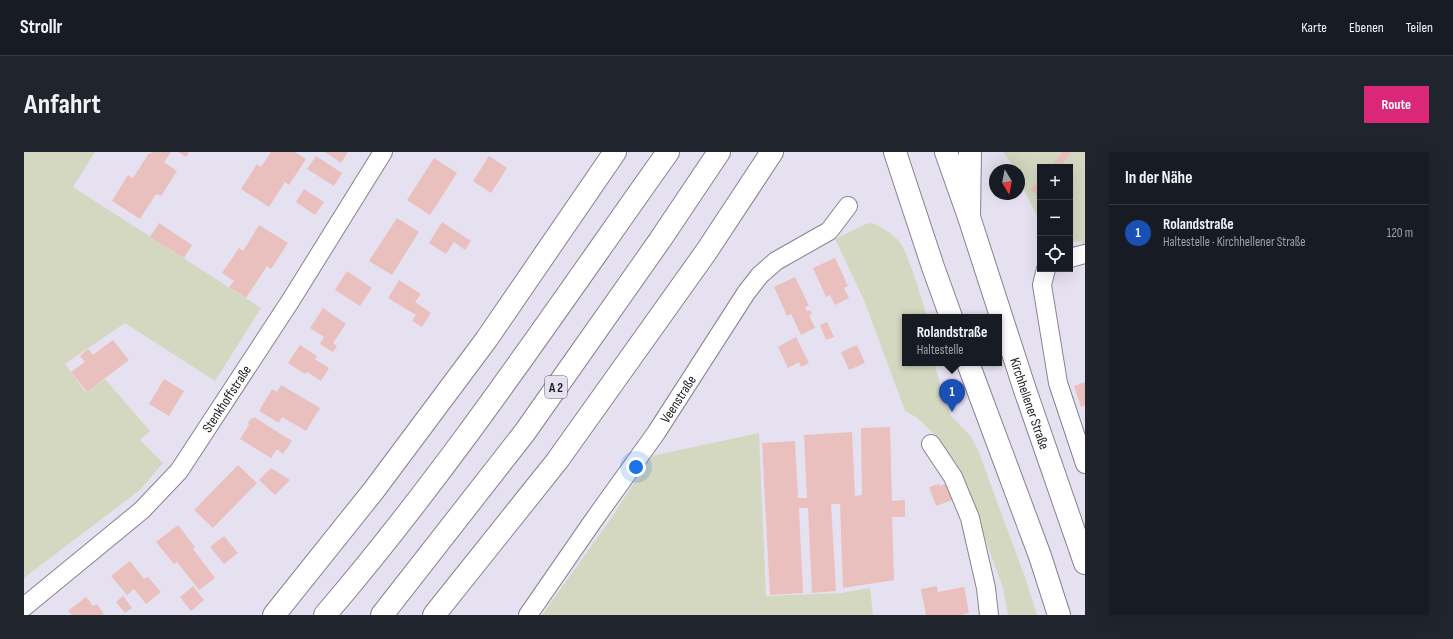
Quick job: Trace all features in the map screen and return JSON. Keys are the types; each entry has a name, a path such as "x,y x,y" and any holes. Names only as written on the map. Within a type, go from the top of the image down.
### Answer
{"main road":[{"path":"274,615 374,490 486,340 615,152"},
{"path":"325,615 403,520 472,428 668,152"},
{"name":"A 2","path":"382,615 525,432 660,240 719,152"},
{"path":"434,615 557,461 706,252 772,152"},
{"path":"895,152 950,314"},
{"name":"Kirchhellener Straße","path":"946,152 1000,314"},
{"path":"969,218 970,152"},
{"name":"Kirchhellener Straße","path":"1002,319 1085,563"},
{"path":"969,366 1040,556 1059,615"}],"street":[{"name":"Stenkhoffstraße","path":"24,607 142,510 179,471 291,300 384,152"},
{"name":"Veenstraße","path":"528,615 656,433 746,294 760,275 776,261 829,231 848,206"},
{"path":"1073,257 1085,254"},
{"path":"1045,272 1042,285 1058,383 1085,464"},
{"path":"931,444 953,477 970,518 986,588 989,615"}],"green space":[{"path":"24,152 95,152 73,187 261,308 215,381 125,323 65,364 86,393 105,379 150,431 140,440 163,463 140,490 24,578"},
{"path":"1003,152 1085,152 1085,247 1082,248 1082,241 1073,242 1073,164 1037,164 1037,215 1025,192 1025,164 1012,164"},
{"path":"872,223 892,235 898,240 906,254 926,314 902,314 902,366 935,366 950,415 970,435 978,450 1026,580 1037,615 1008,615 1003,588 956,463 935,435 916,417 905,411 864,300 835,239 866,224"},
{"path":"759,433 766,596 841,593 870,588 873,615 542,615 610,520 651,456"}],"building":[{"path":"152,152 171,152 164,162 177,171 161,196 156,194 140,219 112,201 128,175 133,178 149,153 151,154"},
{"path":"178,152 189,152 186,157"},
{"path":"271,152 295,152 306,159 289,185 285,182 269,207 241,189 257,164 261,167"},
{"path":"325,152 348,152 341,163"},
{"path":"1062,152 1071,152 1062,164 1053,164"},
{"path":"316,156 342,173 334,186 307,169"},
{"path":"489,156 507,168 491,193 473,181"},
{"path":"434,158 457,173 430,215 407,200"},
{"path":"1035,184 1037,186 1037,195 1030,190"},
{"path":"304,189 324,202 315,215 296,202"},
{"path":"397,218 419,232 392,275 369,261"},
{"path":"442,222 471,241 465,250 454,242 446,254 429,243"},
{"path":"159,223 192,245 184,258 150,237"},
{"path":"259,225 288,243 271,269 267,266 246,298 229,287 234,281 222,273 239,248 243,251"},
{"path":"835,258 848,286 844,288 849,298 835,305 830,295 826,297 813,268"},
{"path":"347,271 372,288 360,306 335,290"},
{"path":"795,277 809,306 805,307 807,311 810,310 812,314 809,315 815,328 801,335 791,314 787,316 774,287"},
{"path":"399,280 421,294 415,302 431,313 422,327 412,321 416,315 388,298"},
{"path":"323,308 346,324 333,343 337,346 333,352 320,344 324,337 310,328"},
{"path":"827,322 834,337 826,340 820,325"},
{"path":"796,337 809,363 801,367 799,362 788,368 778,347"},
{"path":"113,340 129,360 87,392 71,372 85,362 80,356 88,349 93,355"},
{"path":"300,345 317,356 315,359 329,368 321,381 307,372 305,374 288,363"},
{"path":"857,345 865,363 849,370 841,352"},
{"path":"164,379 184,391 169,416 149,404"},
{"path":"1085,382 1085,406 1081,407 1074,386"},
{"path":"281,385 320,408 306,431 282,417 279,423 259,411 272,389 277,392"},
{"path":"254,417 292,441 283,454 277,449 271,458 240,439 249,425 248,423 251,418 253,419"},
{"path":"890,427 892,501 905,500 905,517 892,517 894,580 843,588 840,504 831,504 836,591 812,593 808,508 799,508 803,593 770,595 762,443 795,441 798,498 807,498 804,435 852,432 855,496 862,495 861,428"},
{"path":"238,465 257,483 213,528 194,510"},
{"path":"271,468 290,480 275,495 259,480"},
{"path":"947,483 958,498 936,506 929,487 939,484 940,486"},
{"path":"178,525 195,547 193,549 215,578 199,590 177,562 174,564 156,542"},
{"path":"224,536 238,553 224,564 210,547"},
{"path":"130,561 144,579 148,577 161,592 146,604 134,589 127,595 111,576"},
{"path":"193,586 204,600 191,611 180,597"},
{"path":"937,586 938,592 964,587 969,613 961,615 926,615 921,589"},
{"path":"123,596 132,608 125,613 116,602"},
{"path":"86,597 93,606 97,604 104,614 103,615 72,615 68,611"}],"place":[{"name":"Rolandstraße","path":"952,412"}]}
